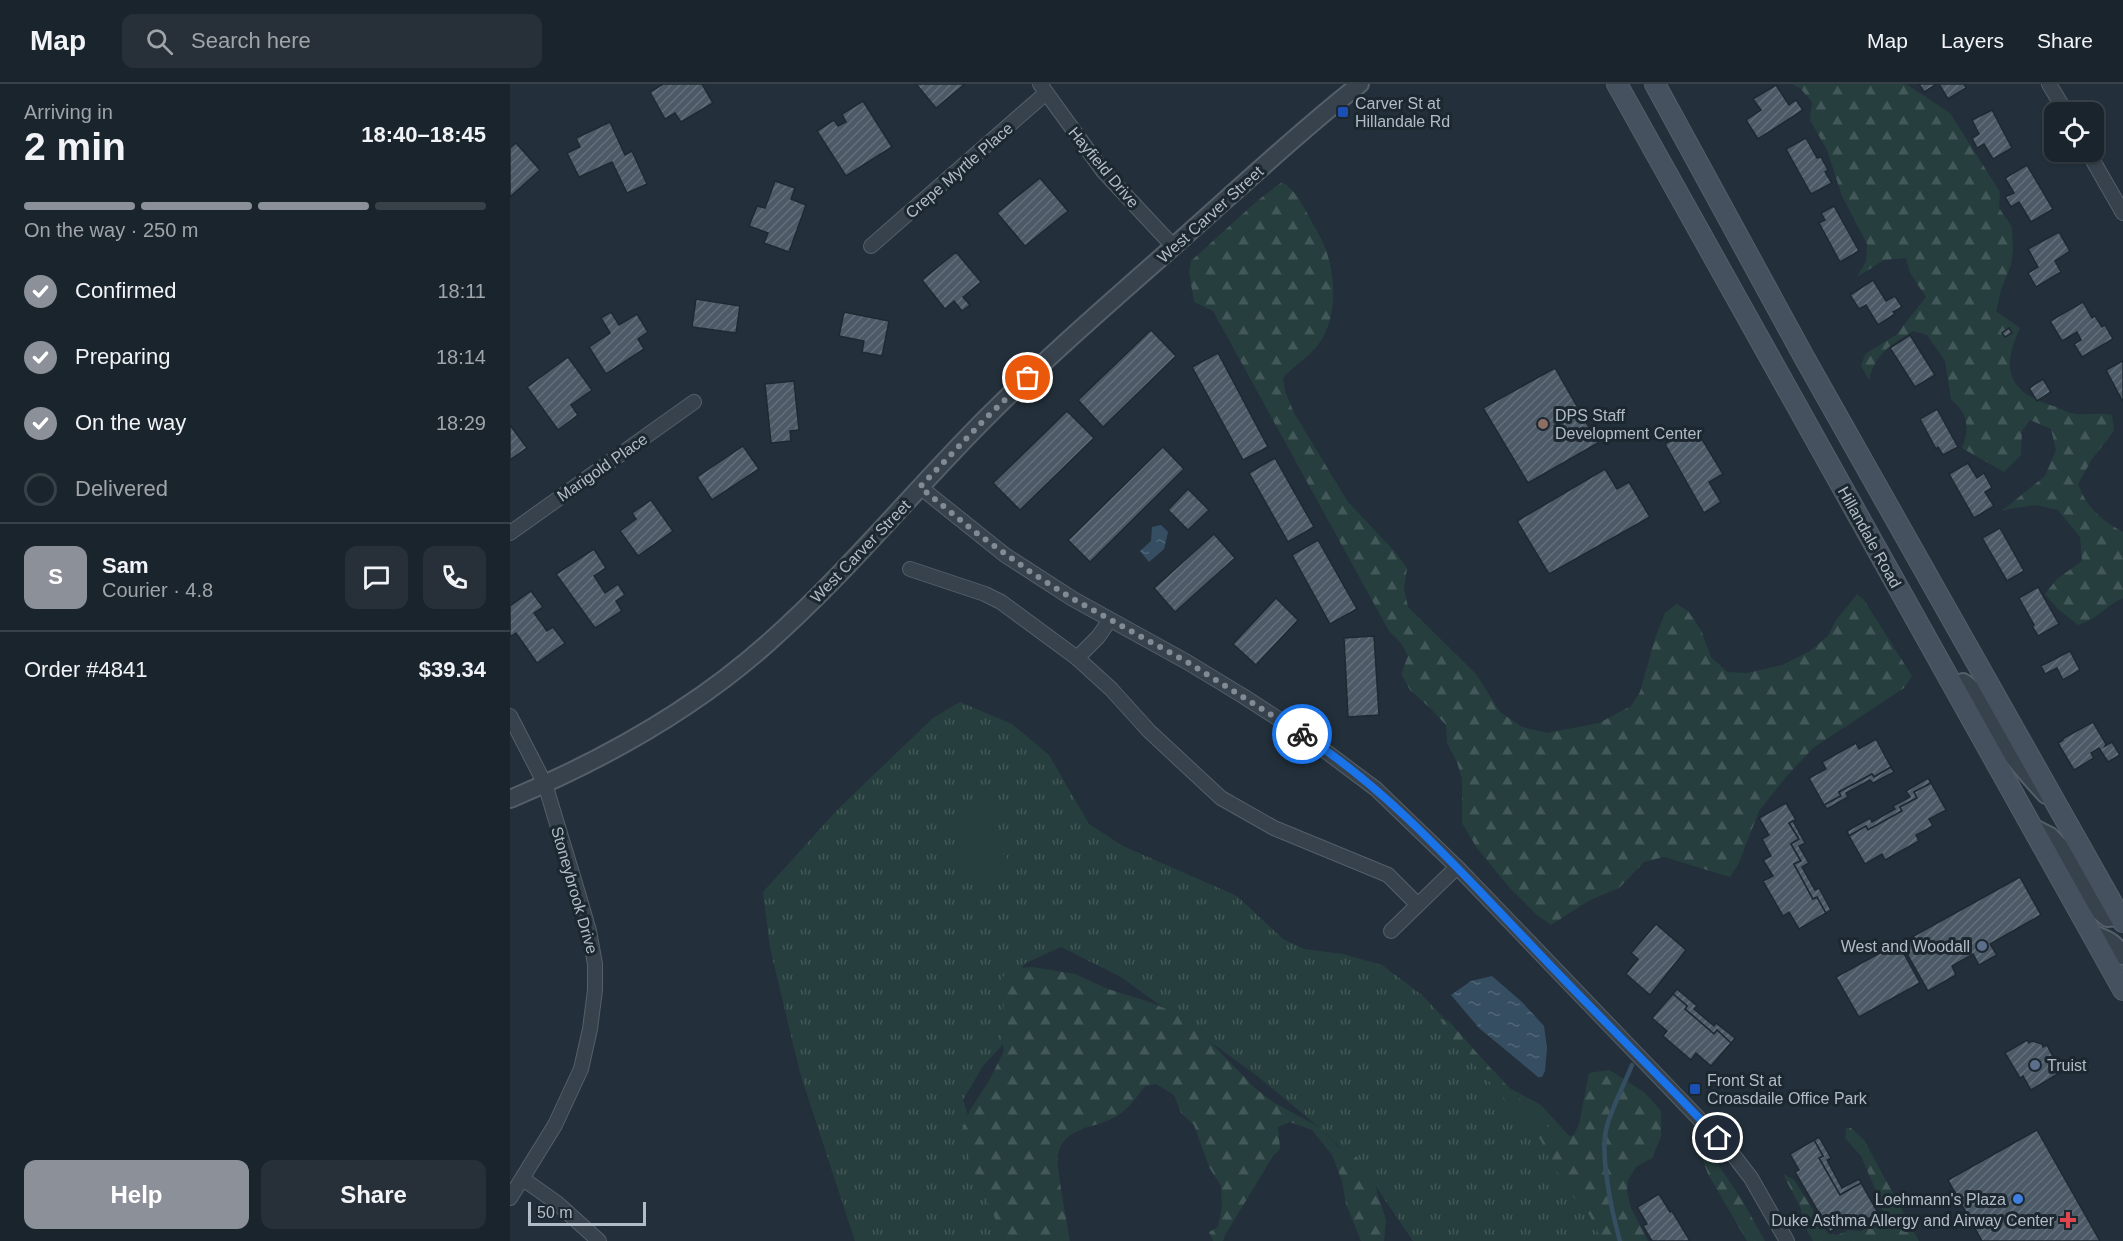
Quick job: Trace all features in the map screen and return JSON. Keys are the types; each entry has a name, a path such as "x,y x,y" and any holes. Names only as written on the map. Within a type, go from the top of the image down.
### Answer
{"main road":[{"name":"Hillandale Road","path":"1617,84 2123,990"},
{"name":"Hillandale Road","path":"1655,84 1804,357 2057,807 2122,918"}],"street":[{"name":"West Carver Street","path":"510,799 611,752 646,731 688,704 767,644 800,613 999,405 1073,335 1316,119 1360,84"},
{"path":"2049,84 2060,102"},
{"name":"Hayfield Drive","path":"1043,89 1103,171 1173,246"},
{"name":"Crepe Myrtle Place","path":"871,246 1043,89"},
{"path":"2094,162 2123,213"},
{"name":"Marigold Place","path":"510,533 694,402"},
{"path":"920,487 1005,555 1073,599 1197,668 1308,738 1376,789 1456,867 1731,1152 1751,1178 1787,1241"},
{"path":"910,569 985,594 1001,602 1077,658 1111,689 1155,738 1221,798 1274,828 1388,875 1417,904"},
{"path":"1077,658 1098,637 1110,620"},
{"path":"1953,686 1963,682 1974,690 2006,747 2021,768 2057,807"},
{"name":"Stoneybrook Drive","path":"510,716 545,784 589,931 596,964 590,1029 581,1069 555,1125 510,1198"},
{"path":"2032,827 2050,836 2066,853 2100,912 2107,918 2122,918"},
{"path":"1391,931 1456,867"},
{"path":"2092,934 2111,941 2123,956"},
{"path":"523,1179 557,1203 600,1241"}],"green space":[{"path":"1792,84 1906,84 1950,113 2000,192 1999,208 2012,227 2013,251 2011,265 1996,311 2020,328 2011,356 2012,377 2017,386 2026,394 2068,412 2112,415 2114,431 2092,459 2078,484 2086,500 2096,512 2123,532 2123,598 2091,619 2078,625 2058,609 2045,594 2057,579 2082,561 2080,537 2058,510 2036,505 2003,510 2045,476 2056,450 2051,429 2030,420 2022,431 2021,455 2004,472 1962,448 1966,434 1966,421 1961,410 1951,399 1945,361 1927,335 1913,331 1891,346 1880,356 1869,380 1861,366 1865,354 1896,335 1926,297 1910,273 1906,258 1884,260 1857,277 1866,261 1867,244 1842,196 1827,150 1810,120 1812,102 1800,88"},
{"path":"1282,182 1298,197 1320,238 1329,260 1333,282 1333,304 1324,335 1316,348 1283,378 1285,391 1294,413 1348,502 1407,568 1404,589 1408,607 1476,674 1500,712 1522,727 1547,733 1599,723 1631,706 1640,692 1655,638 1665,613 1677,604 1688,611 1701,630 1711,657 1727,672 1747,673 1782,665 1810,651 1828,636 1836,620 1857,594 1864,600 1912,676 1904,688 1813,748 1786,777 1759,811 1738,865 1730,877 1664,857 1644,862 1619,888 1590,900 1551,925 1537,915 1508,886 1477,848 1462,823 1462,779 1457,762 1447,743 1446,725 1410,690 1401,674 1408,656 1401,643 1389,631 1213,311 1194,302 1189,272 1191,261 1257,201"},
{"path":"960,702 1012,724 1049,755 1089,824 1123,846 1237,896 1283,939 1304,949 1343,954 1382,965 1422,995 1511,1089 1541,1105 1571,1138 1619,1241 1413,1241 1370,1178 1320,1128 1256,1075 1121,977 1061,947 1024,964 1010,990 1005,1042 983,1066 963,1100 984,1164 1016,1241 855,1241 800,1073 770,948 763,892 839,808 933,718"},
{"path":"971,803 987,805 991,811 993,838 997,847 1007,858 1007,870 1002,877 986,878 977,874 960,860 956,852 959,840 956,814 964,805"},
{"path":"1032,967 1075,974 1108,989 1150,1002 1187,1018 1255,1088 1273,1102 1321,1128 1339,1148 1357,1157 1374,1182 1386,1220 1384,1241 1361,1241 1346,1204 1342,1181 1332,1155 1312,1130 1290,1122 1278,1127 1280,1149 1273,1156 1223,1241 1213,1241 1209,1232 1218,1227 1222,1206 1221,1186 1209,1167 1194,1125 1181,1113 1174,1095 1156,1084 1145,1086 1120,1114 1072,1134 1061,1145 1058,1154 1058,1169 1070,1241 1005,1241 971,1164 962,1130 970,1110 989,1081 1004,1051 1001,1034 1004,1000 1001,979 1010,969"},
{"path":"1440,1019 1449,1021 1497,1076 1559,1138 1574,1135 1579,1124 1589,1073 1609,1070 1644,1092 1661,1111 1661,1137 1652,1158 1636,1167 1628,1180 1627,1191 1631,1208 1648,1241 1602,1241 1590,1216 1565,1187 1540,1139 1450,1037"},
{"path":"1846,1128 1851,1128 1864,1140 1919,1241 1813,1241 1802,1220 1801,1209 1783,1174 1794,1180 1828,1234 1838,1235 1848,1230 1861,1231 1873,1225 1884,1215 1861,1156 1845,1138"},
{"path":"1699,1150 1709,1151 1742,1200 1765,1241 1747,1241 1708,1174"}],"water":[{"path":"1161,525 1168,532 1164,549 1149,562 1140,551 1151,541 1152,527"},
{"path":"1492,976 1522,1002 1544,1026 1547,1048 1545,1071 1542,1077 1538,1077 1479,1028 1451,995 1471,981"}],"building":[{"path":"663,84 702,84 713,103 681,122 675,113 665,119 650,92"},
{"path":"916,84 965,84 936,108"},
{"path":"1919,84 1937,84 1924,92"},
{"path":"1939,84 1964,84 1966,88 1948,99"},
{"path":"1776,85 1789,105 1796,100 1803,110 1758,139 1746,120 1761,110 1753,99"},
{"path":"863,101 892,147 846,176 817,131 834,120 838,126 846,122 842,114"},
{"path":"1992,110 2012,148 1993,159 1984,144 1977,148 1972,138 1979,134 1972,120"},
{"path":"610,122 625,155 632,151 647,184 627,193 612,162 579,177 567,153 580,147 576,138"},
{"path":"1806,138 1817,158 1821,157 1828,170 1825,172 1832,183 1811,194 1786,149"},
{"path":"516,143 540,170 510,197 510,148"},
{"path":"2027,165 2053,209 2031,222 2019,202 2011,207 2005,197 2014,193 2005,178"},
{"path":"1040,178 1068,211 1025,246 997,213"},
{"path":"775,181 795,188 791,199 806,205 789,252 764,243 768,233 749,226 757,206 765,208"},
{"path":"1834,206 1859,251 1840,262 1819,223 1825,220 1821,213"},
{"path":"2059,232 2070,251 2055,261 2061,272 2036,287 2028,273 2038,267 2028,249"},
{"path":"956,252 981,282 963,297 970,305 962,311 954,301 945,309 922,280"},
{"path":"1873,280 1886,301 1895,296 1902,307 1878,325 1866,305 1859,309 1850,295"},
{"path":"696,299 740,306 736,333 692,327"},
{"path":"2083,302 2092,318 2095,316 2102,327 2105,325 2113,339 2082,357 2074,344 2081,340 2077,332 2062,341 2050,321"},
{"path":"611,312 619,325 637,314 648,332 638,339 644,349 606,374 589,347 610,333 601,318"},
{"path":"844,312 889,321 882,356 862,352 864,341 839,336"},
{"path":"2009,328 2012,333 2005,337 2002,333"},
{"path":"1151,330 1176,356 1103,427 1078,400"},
{"path":"1910,335 1935,375 1915,387 1890,348"},
{"path":"1218,353 1268,447 1243,460 1192,367"},
{"path":"568,357 592,390 571,405 578,415 558,430 527,387"},
{"path":"2123,361 2123,402 2106,370"},
{"path":"1555,368 1598,443 1528,483 1483,408"},
{"path":"2043,379 2051,392 2037,401 2029,388"},
{"path":"794,381 799,430 790,431 791,441 771,443 765,384"},
{"path":"1937,409 1958,447 1943,455 1938,447 1936,449 1920,419"},
{"path":"1067,411 1094,438 1020,510 993,483"},
{"path":"510,425 527,448 510,460"},
{"path":"1694,426 1723,474 1709,482 1721,502 1704,513 1665,444"},
{"path":"743,446 759,469 712,500 697,477"},
{"path":"1163,447 1184,469 1090,562 1068,540"},
{"path":"1275,458 1314,527 1288,542 1249,473"},
{"path":"1968,463 1977,478 1984,473 1992,488 1985,492 1994,506 1974,518 1949,474"},
{"path":"1605,469 1617,489 1629,482 1650,517 1549,574 1517,521"},
{"path":"1188,489 1209,510 1188,530 1168,510"},
{"path":"651,500 673,531 638,556 620,531 636,519 632,513"},
{"path":"2000,528 2024,571 2007,581 1982,538"},
{"path":"1214,534 1235,558 1175,612 1154,588"},
{"path":"1318,540 1357,609 1330,624 1292,555"},
{"path":"594,549 606,568 594,576 605,593 618,584 625,595 616,601 622,611 595,628 556,574"},
{"path":"2038,587 2059,624 2038,636 2019,598"},
{"path":"531,591 543,607 534,613 547,631 553,627 565,643 537,663 516,633 510,637 510,606"},
{"path":"1276,598 1298,620 1256,665 1233,644"},
{"path":"1374,636 1379,715 1348,717 1344,638"},
{"path":"2070,651 2080,670 2063,680 2057,668 2045,674 2041,666"},
{"path":"2093,722 2105,746 2112,742 2120,755 2108,762 2099,748 2091,753 2094,758 2074,770 2058,743"},
{"path":"1876,739 1891,767 1874,777 1872,774 1839,792 1841,796 1824,805 1809,778 1826,769 1822,762 1856,743 1859,749"},
{"path":"1891,767 1894,772 1873,783 1870,780 1846,793 1848,797 1827,809 1824,805 1841,796 1839,792 1872,774 1874,777"},
{"path":"1928,778 1931,783 1914,792 1917,798 1900,807 1902,811 1868,830 1866,826 1849,836 1847,831 1870,818 1872,822 1895,809 1893,806 1910,797 1906,791"},
{"path":"1931,783 1946,810 1929,819 1933,826 1916,835 1919,841 1885,860 1882,854 1865,864 1849,836 1866,826 1868,830 1902,811 1900,807 1917,798 1914,792"},
{"path":"1786,803 1796,820 1789,823 1799,839 1791,844 1801,861 1794,864 1813,899 1817,897 1826,913 1799,929 1789,912 1783,916 1763,881 1773,876 1763,860 1771,856 1762,839 1769,835 1759,818"},
{"path":"1793,821 1805,843 1799,846 1809,863 1802,867 1815,890 1819,888 1831,910 1826,913 1817,897 1813,899 1794,864 1801,861 1791,844 1799,839 1789,823"},
{"path":"2020,877 2041,915 1990,944 1997,955 1979,965 1973,954 1952,966 1956,975 1928,991 1901,943"},
{"path":"1656,924 1686,950 1650,995 1626,974 1638,959 1631,953"},
{"path":"1898,943 1920,983 1859,1017 1836,977"},
{"path":"1677,989 1697,1006 1694,1009 1714,1026 1716,1023 1735,1038 1731,1043 1717,1030 1714,1034 1685,1009 1687,1006 1673,994"},
{"path":"1673,994 1687,1006 1685,1009 1714,1034 1717,1030 1731,1043 1711,1066 1696,1053 1691,1060 1663,1036 1667,1031 1652,1018"},
{"name":"Truist","path":"2027,1040 2029,1043 2032,1041 2042,1044 2043,1047 2047,1045 2061,1072 2031,1090 2023,1076 2020,1078 2005,1053"},
{"name":"Loehmann's Plaza","path":"2037,1130 2100,1241 1982,1241 1948,1180"},
{"path":"1819,1137 1831,1158 1827,1160 1842,1188 1859,1179 1861,1183 1840,1195 1819,1158 1823,1156 1814,1140"},
{"path":"1814,1140 1823,1156 1819,1158 1840,1195 1861,1183 1878,1213 1852,1228 1848,1221 1830,1232 1795,1172 1799,1170 1790,1154"},
{"path":"1659,1194 1690,1241 1652,1241 1643,1226 1647,1224 1637,1207"}],"waterway":[{"path":"1620,1241 1605,1167 1605,1138 1612,1110 1632,1065"}],"way so far":[{"path":"1028,378 920,487 975,532 1032,573 1073,599 1187,662 1302,734"}],"place":[{"name":"Carver St at Hillandale Rd","path":"1343,112"},
{"name":"DPS Staff Development Center","path":"1543,424"},
{"name":"West and Woodall","path":"1982,946"},
{"name":"Truist","path":"2035,1065"},
{"name":"Front St at Croasdaile Office Park","path":"1695,1089"},
{"name":"Loehmann's Plaza","path":"2018,1199"},
{"name":"Duke Asthma Allergy and Airway Center","path":"2068,1220"}],"route":[{"path":"1302,734 1360,776 1403,813 1460,869 1718,1138"}]}
